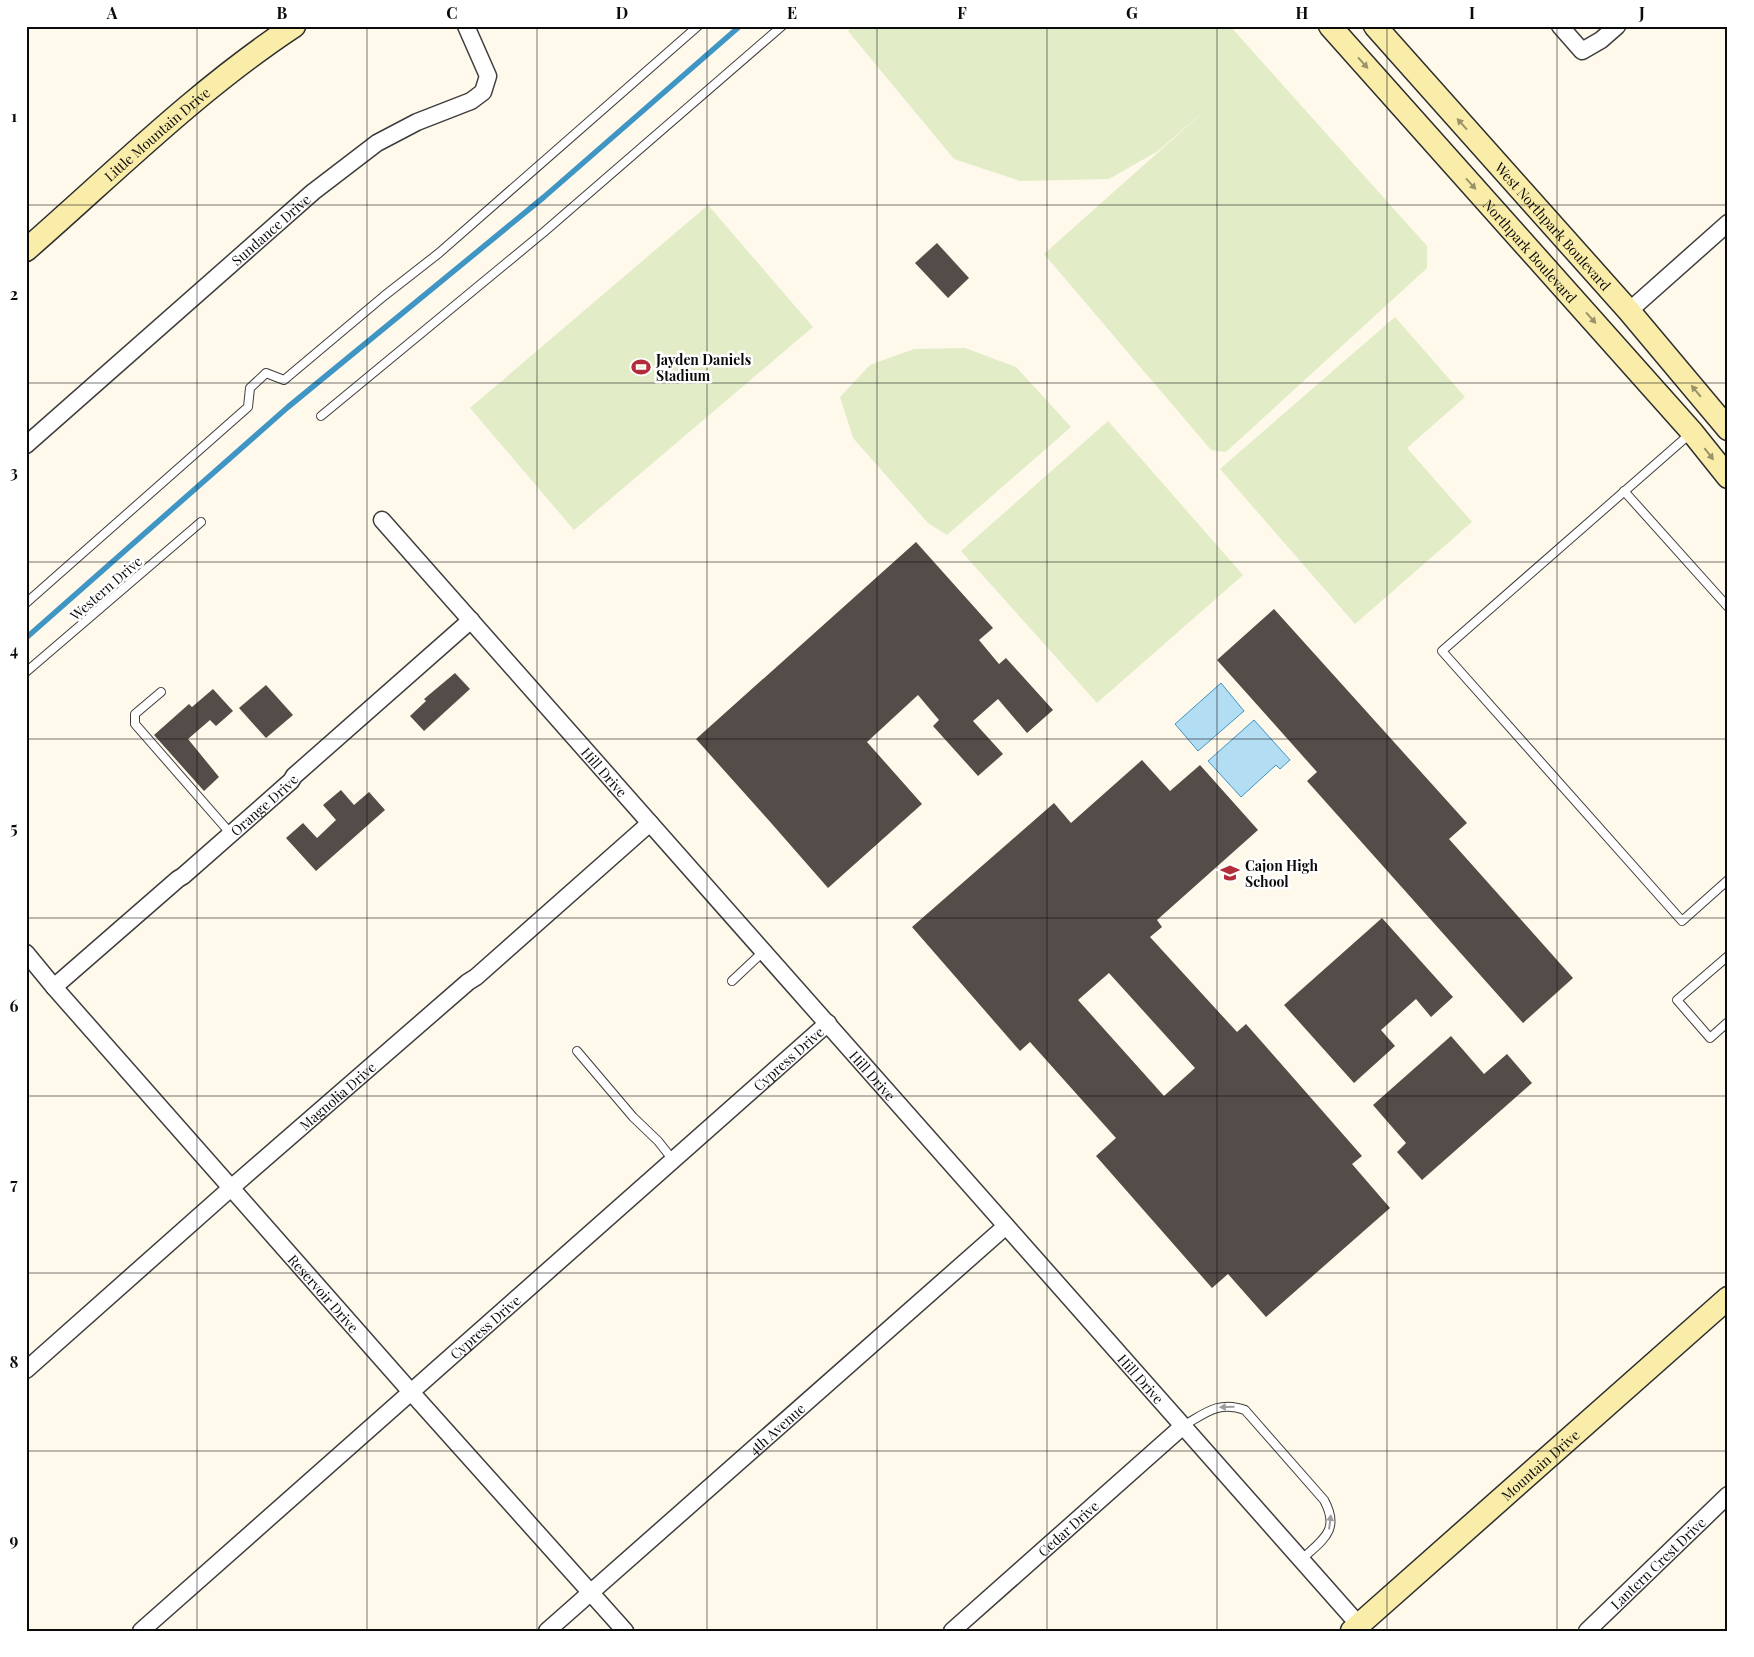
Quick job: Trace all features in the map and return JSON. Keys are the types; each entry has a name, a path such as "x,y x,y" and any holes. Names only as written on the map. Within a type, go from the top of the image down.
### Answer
{"main road":[{"name":"Little Mountain Drive","path":"26,250 216,82 294,26"},
{"name":"Northpark Boulevard","path":"1330,26 1692,432 1728,477"},
{"name":"West Northpark Boulevard","path":"1375,26 1628,311 1728,428"},
{"name":"Mountain Drive","path":"1359,1629 1728,1298"}],"street":[{"name":"Sundance Drive","path":"26,445 313,192 377,143 417,122 471,101 483,92 488,76 466,26"},
{"path":"1560,26 1582,51 1601,40 1617,26"},
{"path":"1628,311 1728,223"},
{"name":"Hill Drive","path":"382,520 828,1023 1301,1560 1359,1629"},
{"name":"Orange Drive","path":"54,987 231,834 471,620"},
{"name":"Magnolia Drive","path":"26,1370 231,1188 468,982 476,978 650,823"},
{"name":"Reservoir Drive","path":"26,953 411,1392 625,1631"},
{"name":"Cypress Drive","path":"141,1631 828,1023"},
{"name":"4th Avenue","path":"547,1631 1006,1226"},
{"name":"Cedar Drive","path":"952,1631 1183,1426"},
{"name":"Lantern Crest Drive","path":"1587,1631 1728,1495"}],"lane":[{"path":"26,603 248,407 250,388 266,373 284,380 384,296 439,253 698,26"},
{"path":"321,416 544,232 782,26"},
{"path":"1692,432 1442,651 1682,921 1728,880"},
{"path":"1624,491 1728,607"},
{"name":"Western Drive","path":"26,672 201,522"},
{"path":"161,692 135,714 135,724 231,834"},
{"path":"732,981 764,951"},
{"path":"1728,956 1677,1000 1710,1038 1728,1022"},
{"path":"577,1051 633,1117 658,1141 673,1160"},
{"path":"1183,1426 1222,1406 1234,1406 1245,1410 1324,1500 1331,1512 1331,1522 1325,1537 1301,1560"}],"green space":[{"path":"853,26 1230,26 1427,246 1427,268 1226,452 1211,450 1044,254 1210,106 1158,151 1109,179 1020,181 954,159 848,31"},
{"name":"Jayden Daniels Stadium","path":"708,205 813,327 574,530 470,408"},
{"path":"1395,317 1465,397 1407,448 1472,522 1355,624 1220,469"},
{"path":"965,348 1016,367 1071,427 947,535 928,523 853,438 840,397 870,365 914,349"},
{"path":"1108,421 1243,575 1097,703 961,551"}],"water":[{"path":"1221,683 1244,711 1198,751 1175,724"},
{"path":"1254,720 1290,760 1280,769 1276,765 1241,797 1208,761"}],"building":[{"path":"937,243 969,278 948,298 915,263"},
{"path":"916,542 993,628 979,640 999,664 1006,658 1053,710 1027,733 998,699 973,721 1003,754 978,776 933,726 939,720 918,695 867,742 922,804 828,888 696,739"},
{"path":"1274,609 1467,823 1449,839 1573,978 1523,1023 1307,781 1317,772 1217,660"},
{"path":"455,673 470,689 424,731 410,716 426,701 424,699"},
{"path":"266,685 293,715 266,738 239,708"},
{"path":"213,689 233,711 216,726 210,720 188,739 219,777 204,791 154,735 189,704 192,707"},
{"path":"1142,760 1170,791 1200,765 1258,830 1157,920 1162,927 1150,937 1237,1032 1246,1024 1362,1156 1352,1164 1390,1208 1266,1317 1228,1274 1212,1288 1096,1156 1116,1138 1030,1042 1020,1051 912,927 1054,803 1071,823","holes":["1109,973 1195,1068 1164,1096 1078,1000"]},
{"path":"341,790 354,805 369,792 385,810 316,871 286,838 303,823 317,838 336,820 323,805"},
{"path":"1382,918 1453,997 1431,1017 1416,999 1381,1030 1395,1046 1354,1083 1284,1005"},
{"path":"1451,1036 1484,1074 1507,1054 1532,1083 1422,1180 1397,1152 1406,1143 1373,1105"}],"waterway":[{"path":"26,638 288,407 544,197 740,26"}],"place":[{"name":"Jayden Daniels Stadium","path":"641,367"},
{"name":"Cajon High School","path":"1230,873"}]}
